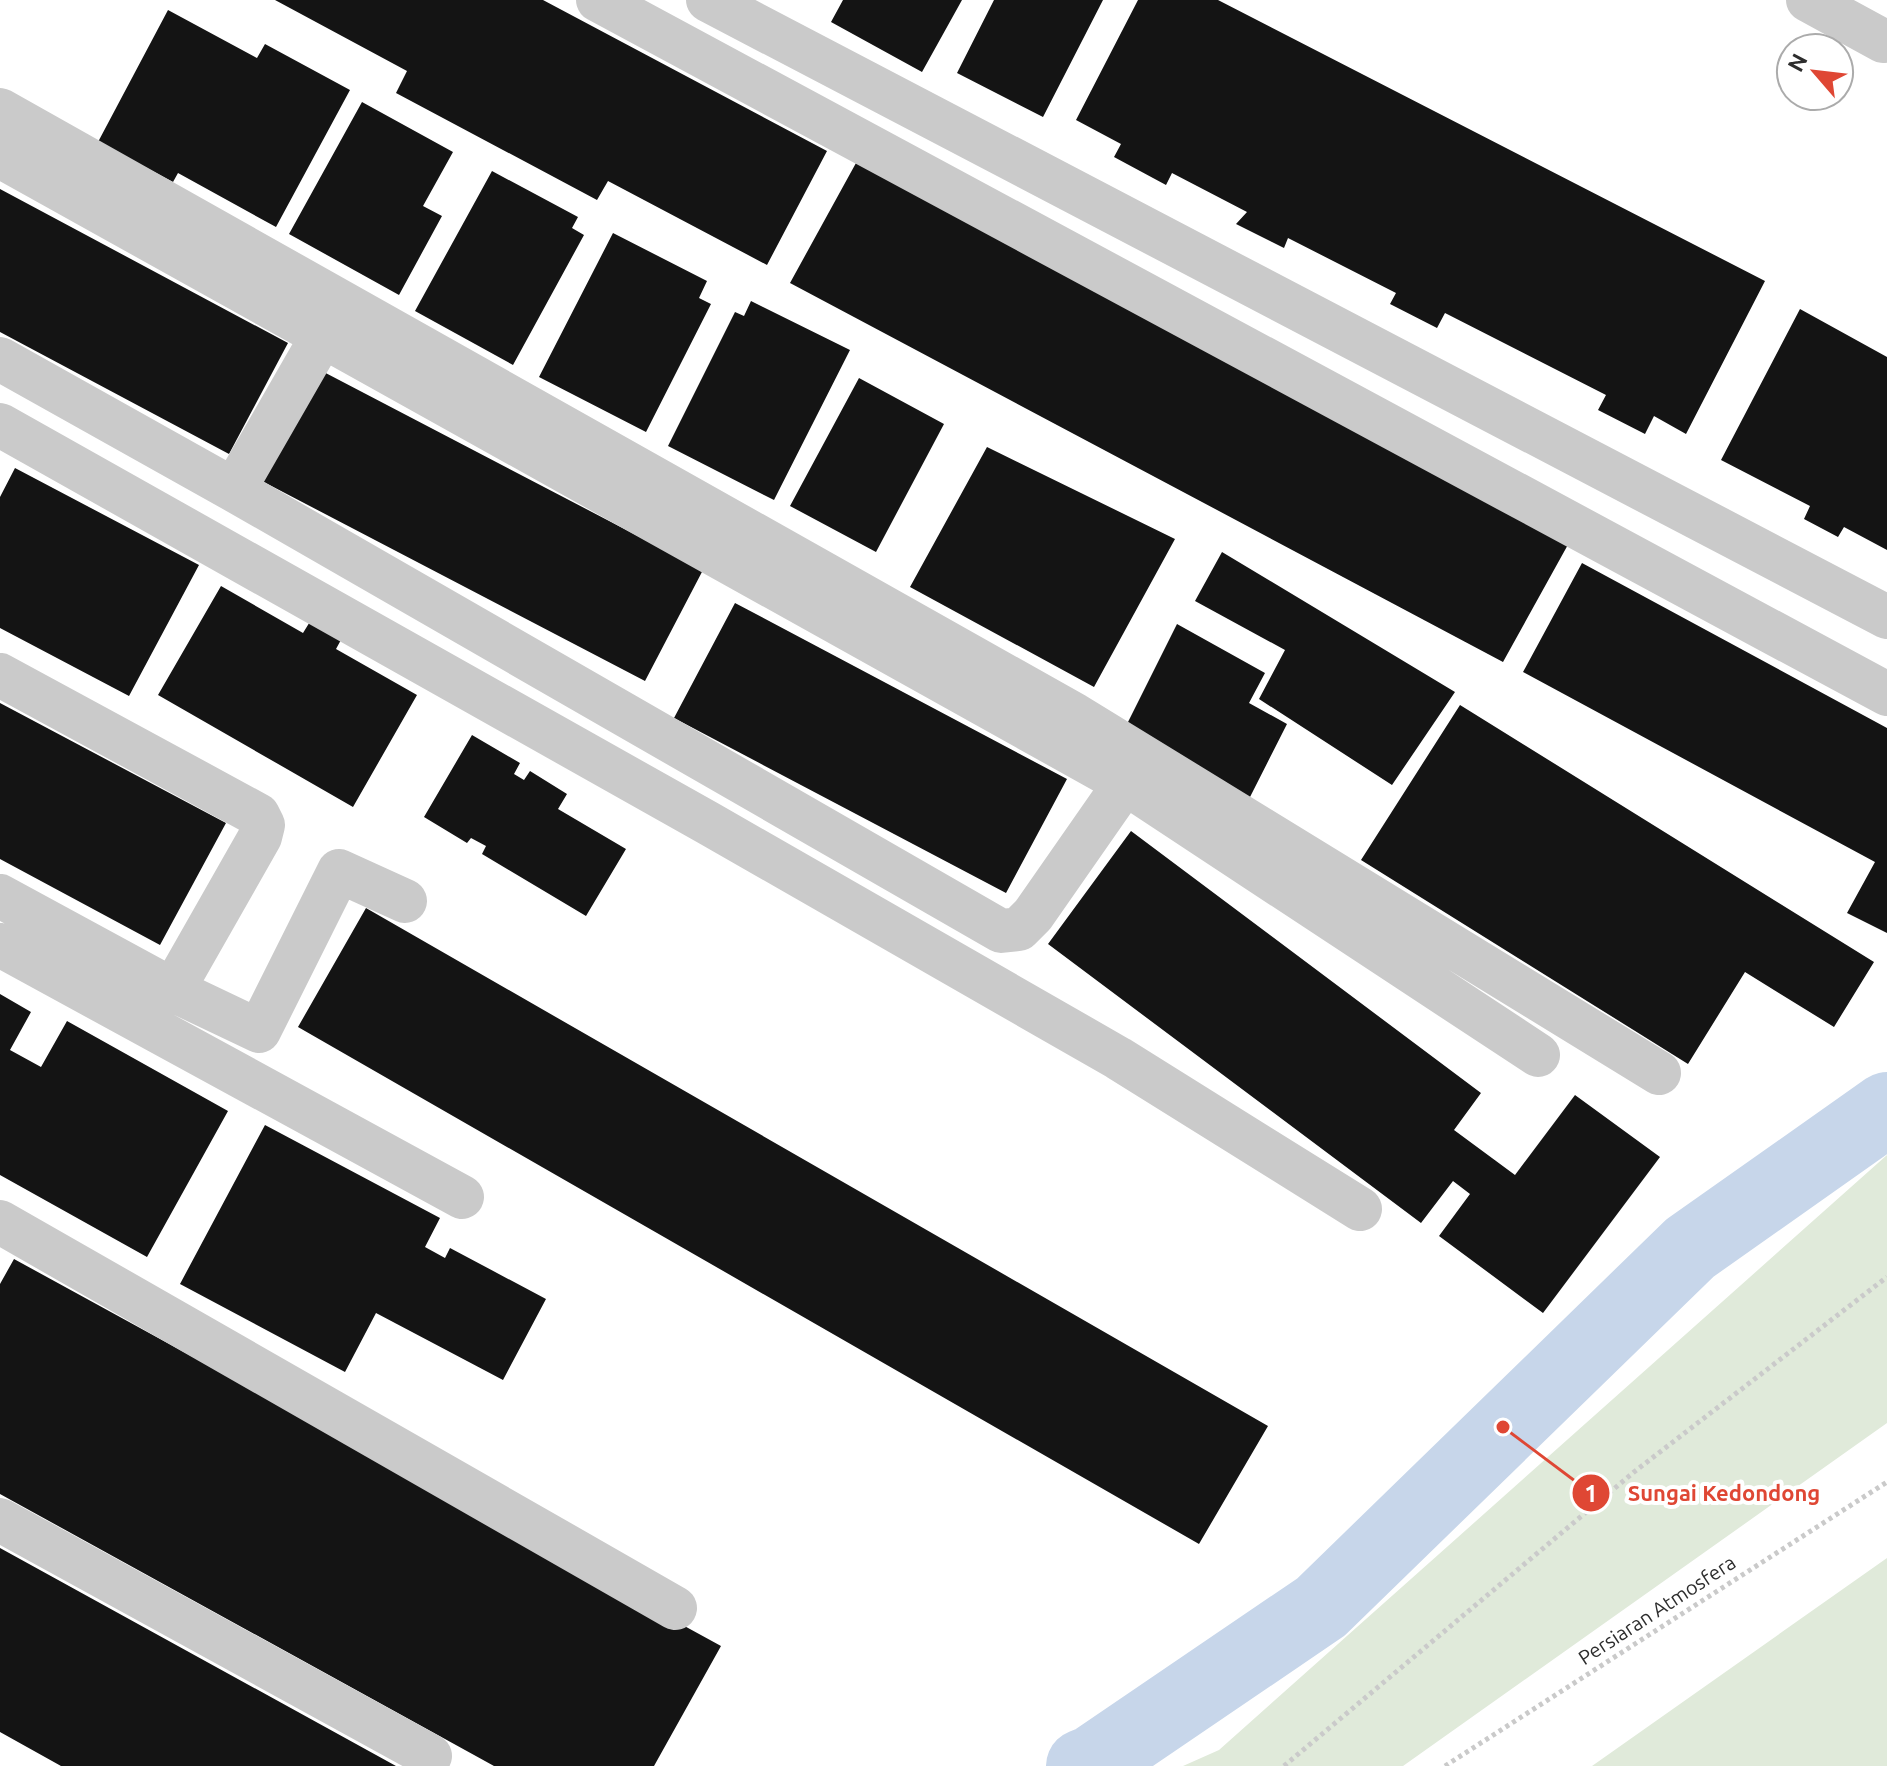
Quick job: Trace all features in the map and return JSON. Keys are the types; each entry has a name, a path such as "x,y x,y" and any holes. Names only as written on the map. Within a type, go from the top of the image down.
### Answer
{"lane":[{"path":"598,0 1887,694"},
{"path":"708,0 1887,617"},
{"path":"1808,0 1883,41"},
{"path":"0,110 1075,715 1659,1073"},
{"path":"0,156 1125,783 1538,1055"},
{"path":"234,490 323,335"},
{"path":"0,359 1001,931 1019,929 1033,915 1125,783"},
{"path":"0,425 722,831 1118,1058 1360,1209"},
{"path":"0,675 258,815 263,825 260,837 173,990"},
{"path":"0,896 173,990 259,1031 339,871 405,901"},
{"path":"0,945 462,1197"},
{"path":"0,1222 675,1608"},
{"path":"0,1520 430,1756"}],"path":[{"path":"1284,1766 1634,1472 1887,1277"},
{"name":"Persiaran Atmosfera","path":"1445,1766 1887,1482"}],"green space":[{"path":"1887,1155 1887,1423 1403,1766 1183,1766 1219,1750"},
{"path":"1887,1558 1887,1766 1592,1766"}],"building":[{"path":"275,0 543,0 827,151 767,265 608,181 597,200 396,93 407,71"},
{"path":"843,0 962,0 922,72 831,22"},
{"path":"994,0 1103,0 1043,117 957,73"},
{"path":"1138,0 1218,0 1765,281 1686,434 1654,416 1645,434 1598,410 1606,395 1445,313 1437,328 1390,304 1396,293 1288,238 1284,248 1236,224 1247,212 1172,173 1166,185 1114,157 1121,144 1076,120"},
{"path":"168,10 257,58 265,44 350,90 276,227 178,173 173,182 98,142"},
{"path":"362,102 453,152 423,206 442,216 399,295 289,234"},
{"path":"856,163 1570,541 1503,662 790,283"},
{"path":"492,171 578,217 572,228 584,235 513,365 415,311"},
{"path":"0,189 288,343 229,454 0,332"},
{"path":"613,233 707,281 699,298 711,304 646,432 539,377"},
{"path":"751,301 850,350 774,500 668,446 735,312 744,316"},
{"path":"1800,309 1887,357 1887,550 1844,527 1838,537 1804,519 1810,506 1721,460"},
{"path":"318,369 703,570 645,681 260,480"},
{"path":"859,378 944,424 876,552 790,506"},
{"path":"987,447 1175,539 1094,687 910,587"},
{"path":"15,468 199,565 129,696 0,628 0,497"},
{"path":"1222,552 1455,692 1392,785 1259,699 1285,650 1195,601"},
{"path":"1582,563 1887,728 1887,933 1847,913 1875,862 1523,672"},
{"path":"221,586 303,633 311,620 342,638 336,649 417,695 353,807 158,695"},
{"path":"735,603 1067,779 1006,893 674,718"},
{"path":"1177,624 1265,673 1249,703 1287,724 1249,799 1123,732"},
{"path":"0,703 226,823 160,945 0,859"},
{"path":"1460,705 1874,962 1834,1027 1745,972 1688,1064 1361,860"},
{"path":"472,735 520,763 514,774 524,780 530,771 567,794 558,809 626,849 586,916 482,854 486,846 471,838 467,843 424,817"},
{"path":"1131,831 1481,1093 1454,1130 1515,1175 1575,1095 1660,1157 1543,1313 1439,1236 1470,1194 1453,1181 1421,1223 1048,944"},
{"path":"366,908 1268,1426 1199,1544 298,1027"},
{"path":"0,994 31,1012 10,1050 41,1067 67,1021 228,1111 147,1257 0,1175"},
{"path":"265,1125 440,1218 425,1247 445,1258 450,1248 546,1299 503,1380 376,1313 345,1372 180,1284"},
{"path":"14,1259 721,1646 654,1766 494,1766 0,1494 0,1284"},
{"path":"0,1548 396,1766 61,1766 0,1732"}],"waterway":[{"path":"1083,1766 1321,1607 1690,1248 1887,1109"}],"place":[{"name":"Sungai Kedondong","path":"1503,1427"}]}
